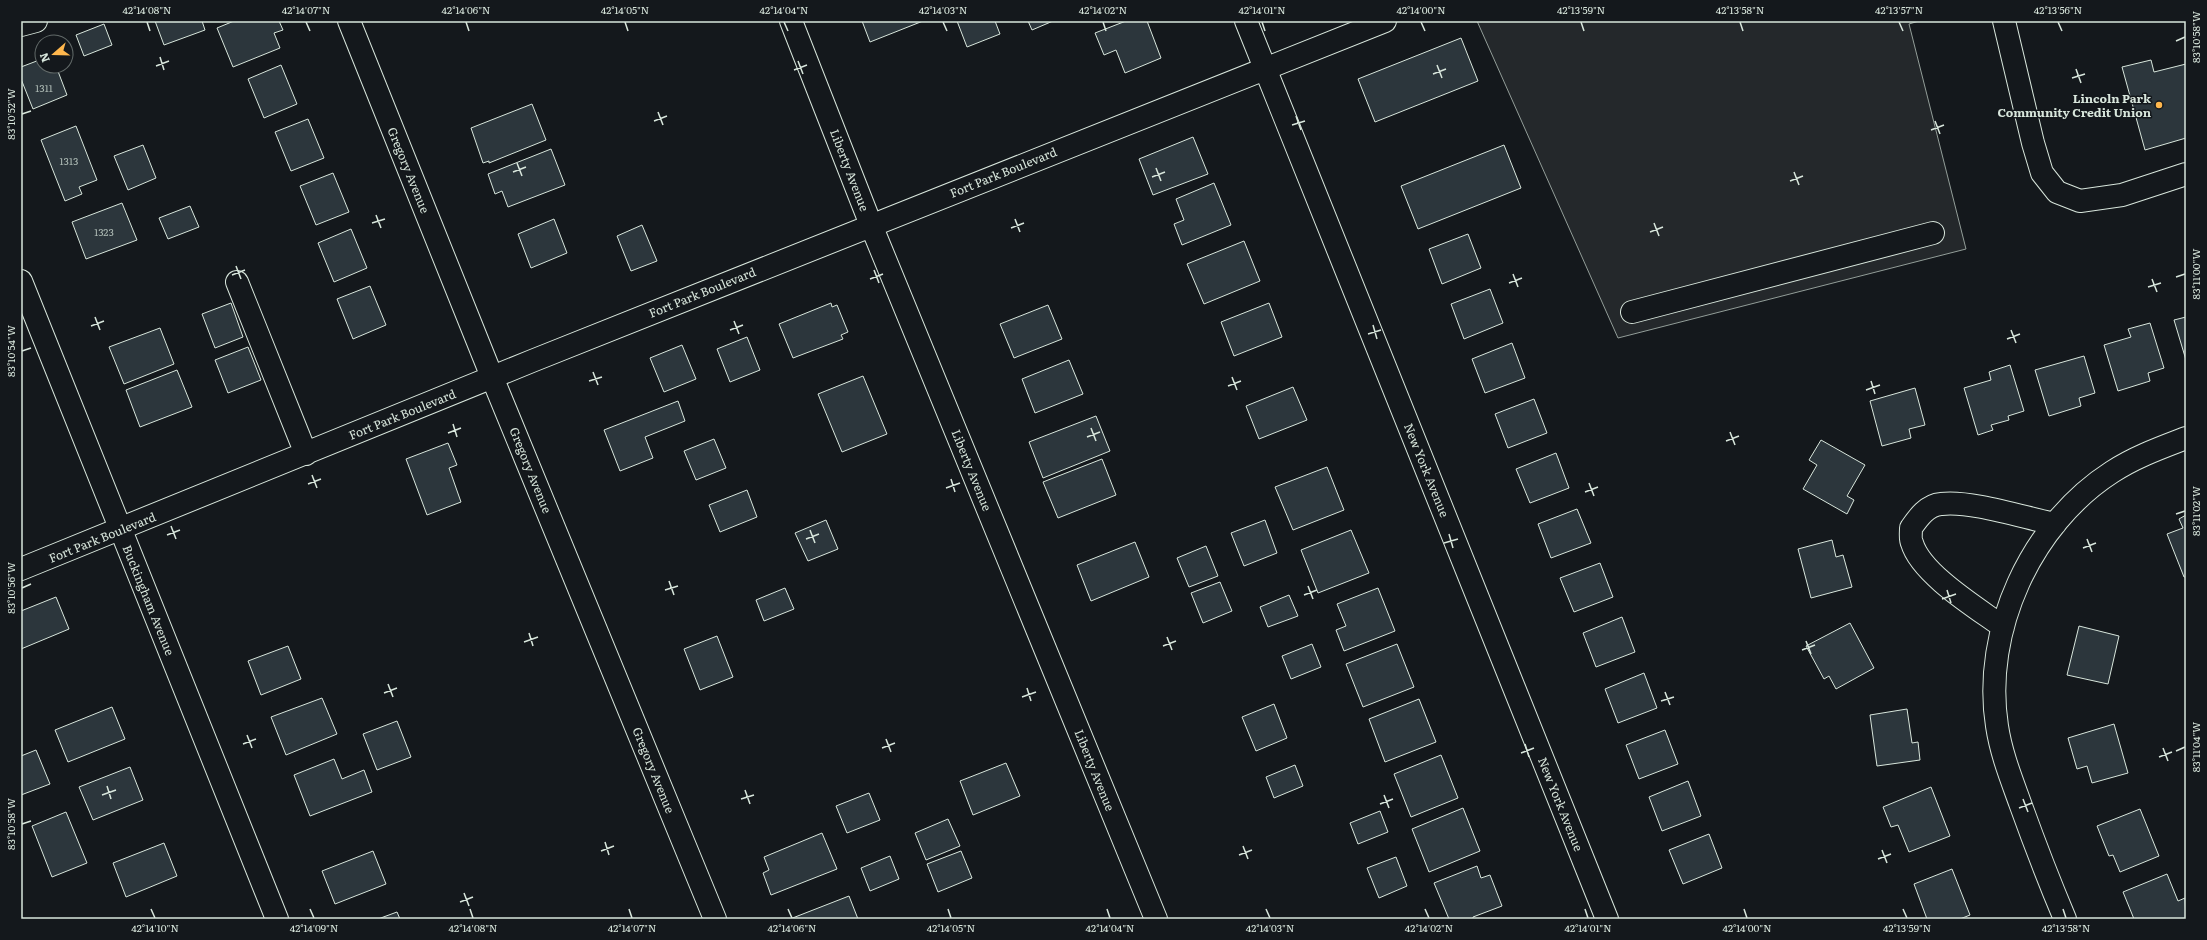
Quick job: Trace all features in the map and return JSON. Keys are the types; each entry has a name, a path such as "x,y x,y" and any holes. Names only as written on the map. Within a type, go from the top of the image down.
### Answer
{"street":[{"path":"21,25 36,21"},
{"name":"Gregory Avenue","path":"349,21 492,377 715,919"},
{"name":"Liberty Avenue","path":"791,21 871,224 1156,919"},
{"name":"New York Avenue","path":"1246,21 1607,919"},
{"name":"Fort Park Boulevard","path":"21,569 871,224 1385,21"},
{"path":"2004,21 2033,143 2042,173 2057,192 2080,201 2122,195 2186,174"},
{"path":"1632,312 1933,233"},
{"name":"Buckingham Avenue","path":"21,280 278,919"},
{"path":"237,282 306,454"},
{"path":"2065,919 2002,755 1996,724 1995,683 2003,627 2018,582 2044,537 2079,498 2111,472 2148,452 2186,438"},
{"path":"2003,627 1926,567 1912,544 1911,528 1922,513 1940,504 1968,505 2055,524"}],"shaded area":[{"path":"1477,21 1919,21 1909,24 1966,249 1618,338"}],"building":[{"path":"155,21 202,21 205,30 164,45"},
{"path":"234,21 279,21 283,30 274,33 280,48 233,67 217,28"},
{"path":"862,21 923,21 870,42"},
{"path":"957,21 995,21 1000,34 967,47"},
{"path":"1028,21 1053,21 1032,30"},
{"path":"1126,21 1147,21 1161,58 1125,73 1116,50 1104,55 1095,33"},
{"path":"104,24 112,45 84,56 76,35"},
{"path":"1461,38 1478,81 1375,122 1358,79"},
{"name":"Lincoln Park Community Credit Union","path":"2151,60 2154,72 2186,64 2186,138 2145,150 2122,67"},
{"path":"34,62 34,74 59,74 67,95 33,109 21,79 21,67"},
{"path":"281,65 297,104 264,118 248,79"},
{"path":"532,104 546,140 489,163 489,161 483,163 471,128"},
{"path":"308,119 324,158 291,171 275,132"},
{"path":"76,126 97,180 79,187 82,194 65,201 41,140"},
{"path":"1193,137 1208,174 1153,195 1139,159"},
{"path":"143,145 156,178 128,190 114,156"},
{"path":"1504,145 1521,188 1418,229 1401,186"},
{"path":"551,149 565,185 508,207 502,191 495,194 488,174"},
{"path":"333,173 349,212 316,225 300,186"},
{"path":"1214,183 1231,225 1182,245 1174,224 1184,220 1176,199"},
{"path":"122,203 137,240 86,259 72,222"},
{"path":"190,206 199,227 168,239 159,218"},
{"path":"554,219 567,253 531,268 518,234"},
{"path":"642,225 657,261 631,271 617,236"},
{"path":"351,229 367,268 334,282 318,243"},
{"path":"1468,234 1481,268 1442,284 1429,249"},
{"path":"1244,241 1260,281 1204,304 1187,264"},
{"path":"370,286 386,325 353,339 337,299"},
{"path":"1490,289 1503,323 1464,339 1451,304"},
{"path":"231,303 243,337 215,348 202,314"},
{"path":"831,303 832,307 837,305 848,332 841,335 843,339 793,358 779,324"},
{"path":"1269,303 1282,337 1234,356 1221,322"},
{"path":"1048,305 1062,339 1014,358 1000,324"},
{"path":"2186,317 2186,360 2174,320"},
{"path":"2150,323 2164,368 2148,373 2150,381 2118,391 2104,345 2131,337 2128,329"},
{"path":"160,328 174,364 124,384 109,347"},
{"path":"747,337 760,370 730,382 717,349"},
{"path":"1512,343 1525,378 1485,393 1472,359"},
{"path":"682,345 696,379 664,392 650,358"},
{"path":"248,347 261,380 228,393 215,360"},
{"path":"2084,356 2095,393 2079,398 2081,406 2049,416 2035,370"},
{"path":"1069,360 1083,394 1035,413 1022,379"},
{"path":"2010,365 2024,411 2008,416 2009,420 1991,425 1993,430 1978,435 1964,388 1991,380 1989,372"},
{"path":"177,370 192,407 140,427 126,390"},
{"path":"863,376 887,434 842,452 818,394"},
{"path":"1293,387 1307,420 1259,439 1246,406"},
{"path":"1915,388 1925,425 1909,429 1911,438 1882,446 1870,401"},
{"path":"1534,399 1547,433 1508,448 1495,414"},
{"path":"678,401 685,421 645,437 653,458 620,471 604,430"},
{"path":"1096,416 1110,451 1043,478 1029,442"},
{"path":"714,439 726,468 696,480 684,451"},
{"path":"1821,440 1865,465 1847,496 1854,500 1847,514 1803,489 1817,465 1809,460"},
{"path":"448,443 457,465 449,468 461,502 427,515 406,459"},
{"path":"1556,453 1569,488 1530,503 1516,469"},
{"path":"1102,459 1116,495 1058,518 1043,482"},
{"path":"1327,467 1344,510 1293,530 1275,487"},
{"path":"747,490 757,517 720,532 709,505"},
{"path":"1577,509 1591,543 1551,558 1538,524"},
{"path":"2186,515 2186,577 2184,577 2167,534 2183,528 2179,519"},
{"path":"826,520 838,549 808,561 795,533"},
{"path":"1265,520 1277,553 1244,566 1231,533"},
{"path":"1351,530 1369,573 1318,593 1301,550"},
{"path":"1832,540 1836,557 1843,555 1852,587 1811,598 1798,549"},
{"path":"1135,542 1149,577 1091,601 1077,565"},
{"path":"1206,546 1218,576 1189,587 1177,558"},
{"path":"1600,563 1613,597 1574,612 1560,578"},
{"path":"1220,582 1232,611 1203,623 1191,593"},
{"path":"785,588 794,609 764,621 756,600"},
{"path":"1378,588 1395,631 1344,651 1336,630 1346,626 1337,604"},
{"path":"1289,595 1298,616 1268,627 1260,607"},
{"path":"56,597 69,629 21,649 21,611"},
{"path":"1622,617 1635,652 1596,667 1583,633"},
{"path":"1850,623 1874,668 1836,689 1829,676 1824,679 1806,646"},
{"path":"2079,626 2119,636 2108,684 2067,675"},
{"path":"717,636 733,677 700,690 684,649"},
{"path":"1312,644 1321,667 1291,679 1282,656"},
{"path":"1397,644 1414,687 1363,707 1346,664"},
{"path":"288,646 301,679 261,695 248,661"},
{"path":"1644,673 1657,708 1618,723 1605,689"},
{"path":"322,698 337,734 286,755 271,717"},
{"path":"1419,699 1436,742 1385,762 1369,719"},
{"path":"1274,704 1287,738 1256,751 1242,717"},
{"path":"112,707 125,739 68,762 55,730"},
{"path":"1907,709 1912,743 1918,742 1920,760 1877,766 1870,715"},
{"path":"397,721 411,757 377,770 363,734"},
{"path":"2114,724 2128,773 2092,783 2087,766 2077,769 2068,738"},
{"path":"1665,730 1678,764 1639,779 1626,745"},
{"path":"36,750 50,784 21,795 21,756"},
{"path":"1441,755 1458,798 1411,817 1394,774"},
{"path":"334,759 342,779 364,770 372,792 310,816 294,775"},
{"path":"1006,763 1020,796 973,815 960,781"},
{"path":"1295,765 1303,786 1274,798 1266,777"},
{"path":"130,767 143,800 93,820 79,787"},
{"path":"1688,781 1701,816 1662,831 1649,797"},
{"path":"1931,787 1950,836 1909,852 1898,825 1891,827 1883,807"},
{"path":"869,793 880,820 847,833 836,806"},
{"path":"1463,808 1480,851 1429,872 1412,829"},
{"path":"2140,809 2159,856 2120,872 2113,855 2109,856 2097,826"},
{"path":"1380,811 1388,832 1358,844 1350,823"},
{"path":"66,812 87,863 52,877 32,826"},
{"path":"948,819 960,846 926,860 915,833"},
{"path":"822,833 837,869 771,895 763,873 769,870 764,857"},
{"path":"1709,834 1722,868 1683,884 1669,850"},
{"path":"164,843 177,876 126,897 113,863"},
{"path":"373,851 386,884 335,904 322,871"},
{"path":"961,851 972,878 938,892 927,864"},
{"path":"890,856 899,879 870,891 861,868"},
{"path":"1396,857 1407,886 1379,898 1367,868"},
{"path":"1477,866 1481,878 1490,875 1502,906 1473,917 1473,919 1449,919 1434,883"},
{"path":"1952,869 1970,915 1960,919 1927,919 1914,884"},
{"path":"2167,874 2178,901 2185,898 2186,919 2134,919 2123,892"},
{"path":"849,896 858,919 790,919"},
{"path":"397,912 400,919 378,919"}],"place":[{"name":"Lincoln Park Community Credit Union","path":"2159,105"}]}
